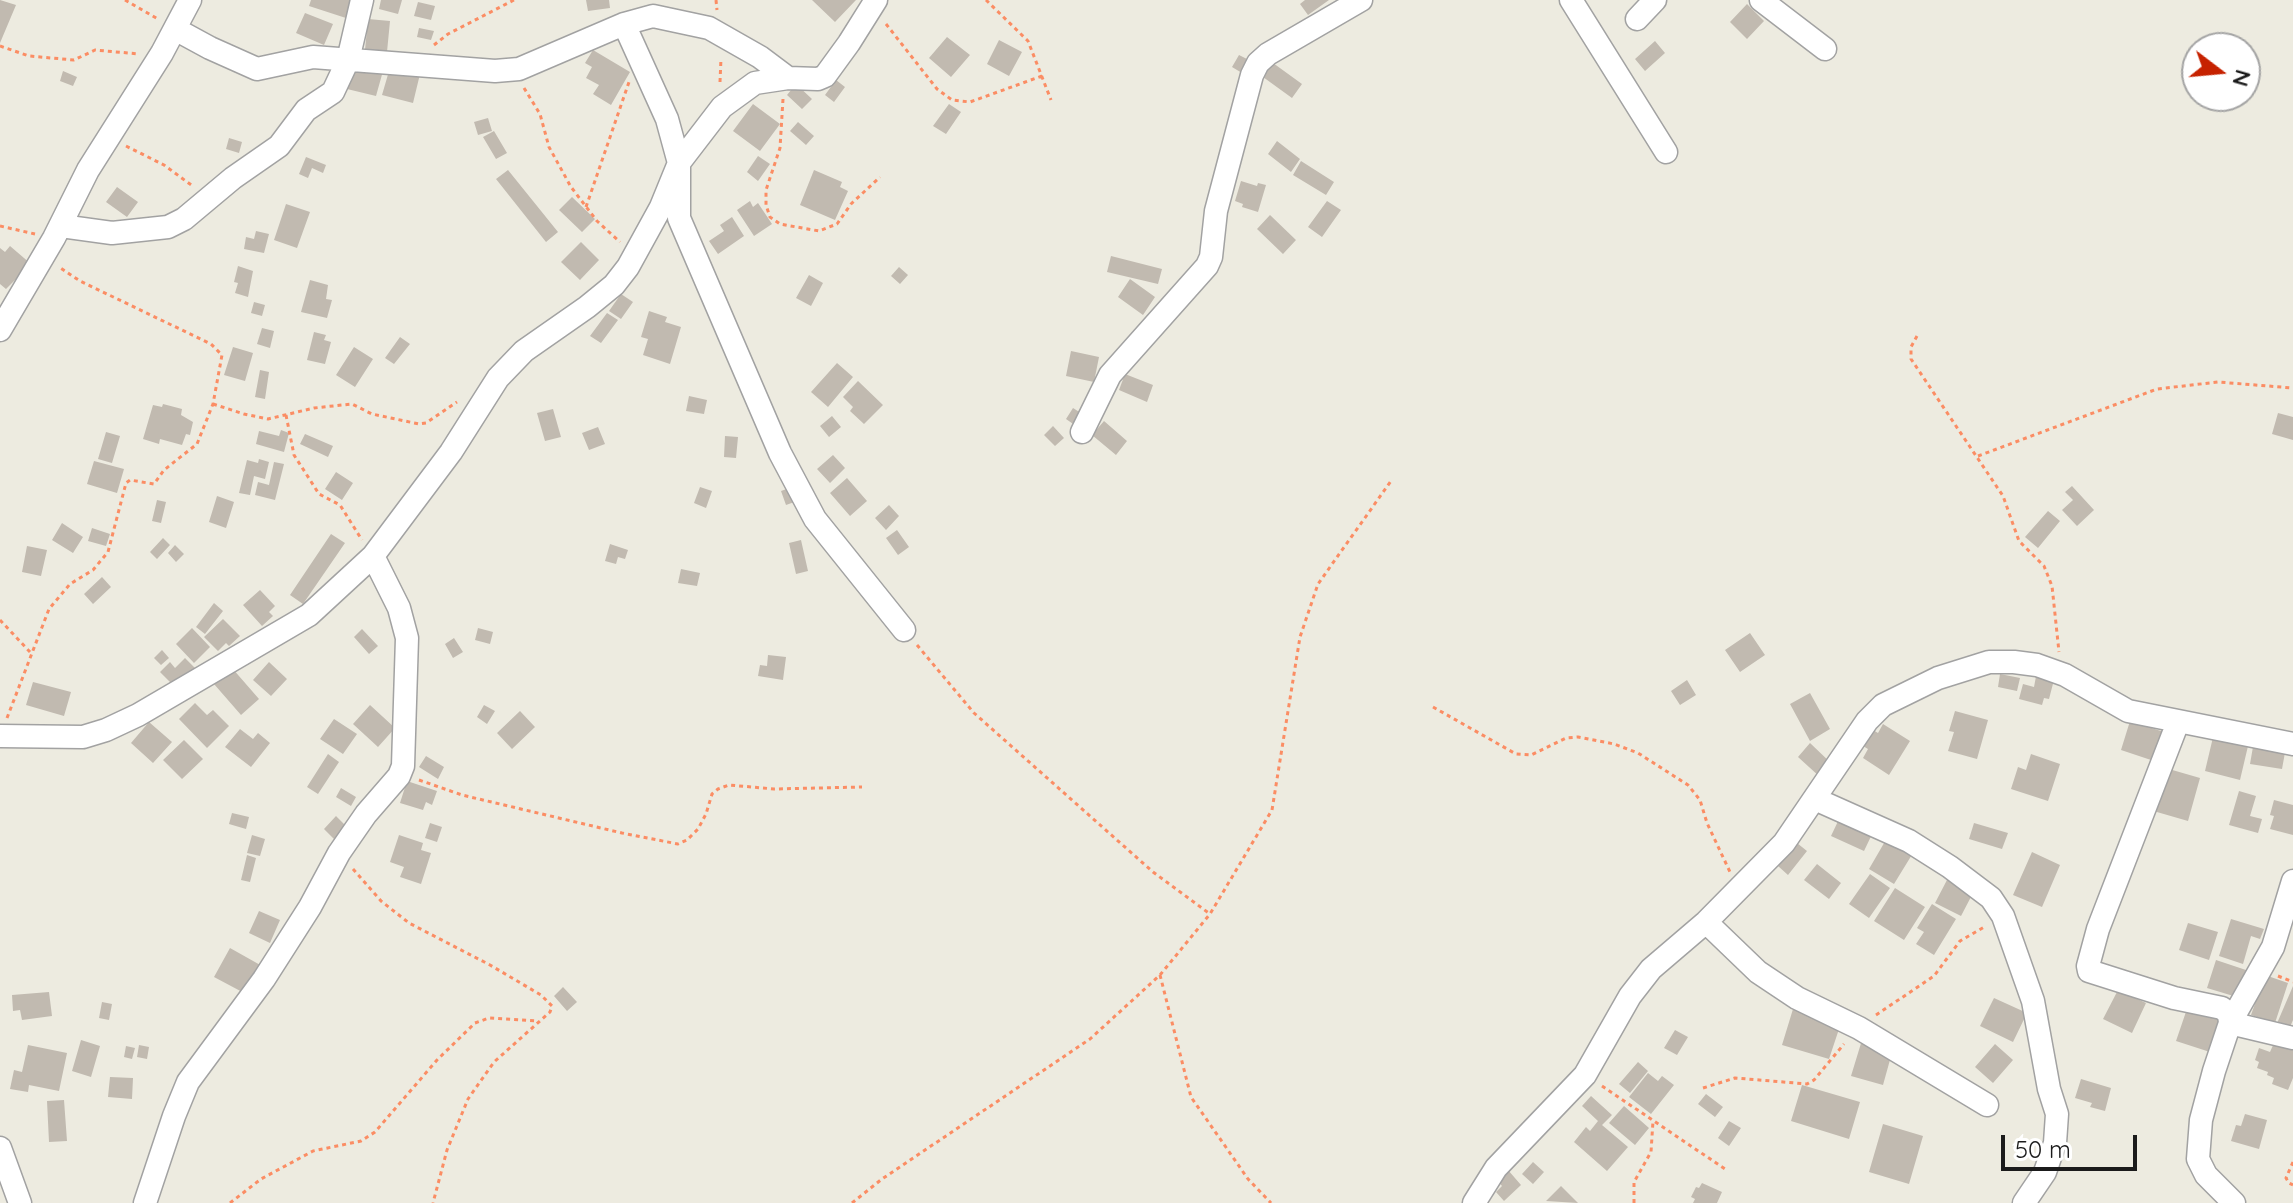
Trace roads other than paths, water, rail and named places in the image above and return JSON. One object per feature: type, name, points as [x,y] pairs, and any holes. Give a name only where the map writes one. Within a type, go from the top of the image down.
[{"type":"street","points":[[0,330],[53,240],[88,170],[162,53],[190,0]]},
{"type":"street","points":[[53,240],[168,227],[211,199],[233,178],[279,146],[306,110],[333,92],[348,60],[362,0]]},
{"type":"street","points":[[1082,432],[1110,375],[1207,266],[1211,257],[1216,211],[1252,75],[1258,63],[1361,0]]},
{"type":"street","points":[[1571,0],[1666,152]]},
{"type":"street","points":[[1637,19],[1655,0]]},
{"type":"street","points":[[1761,0],[1825,49]]},
{"type":"street","points":[[0,736],[83,737],[127,720],[309,615],[346,584],[373,556],[451,452],[498,378],[524,351],[614,285],[661,207],[679,163],[716,114],[755,83],[825,76],[875,2]]},
{"type":"street","points":[[175,29],[253,68],[261,69],[313,57],[495,71],[519,69],[624,24],[653,16],[709,28],[760,57],[783,79]]},
{"type":"street","points":[[624,24],[667,119],[679,163],[679,218],[780,453],[815,519],[904,630]]},
{"type":"street","points":[[145,1203],[188,1082],[264,979],[310,907],[339,853],[366,814],[399,776],[404,752],[407,638],[399,608],[373,556]]},
{"type":"street","points":[[1474,1203],[1496,1168],[1585,1075],[1630,996],[1651,969],[1706,922],[1784,843],[1867,721],[1883,705],[1938,678],[1989,662],[2037,665],[2065,675],[2128,711],[2293,744]]},
{"type":"street","points":[[2178,722],[2098,929],[2088,966],[2092,973],[2174,998],[2222,1008],[2229,1014],[2230,1023]]},
{"type":"street","points":[[1815,799],[1909,841],[1940,860],[1991,898],[2003,916],[2033,1001],[2049,1089],[2057,1114],[2055,1143],[2045,1172],[2024,1203]]},
{"type":"street","points":[[2234,1203],[2206,1175],[2198,1159],[2201,1120],[2230,1023],[2273,947],[2293,881]]},
{"type":"street","points":[[1706,922],[1758,972],[1797,998],[1859,1028],[1987,1105]]},
{"type":"street","points":[[2230,1023],[2293,1038]]},
{"type":"street","points":[[0,1148],[20,1203]]}]
